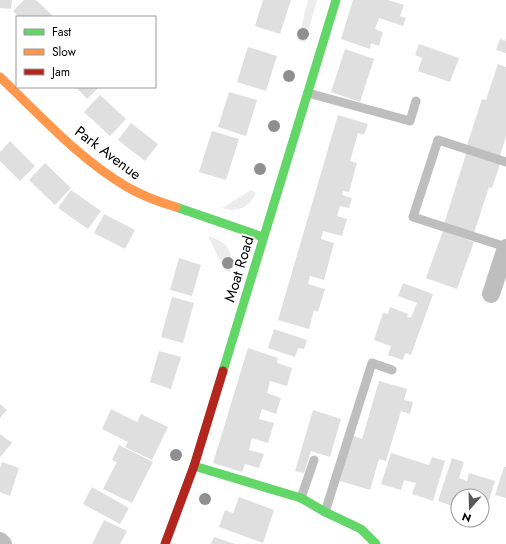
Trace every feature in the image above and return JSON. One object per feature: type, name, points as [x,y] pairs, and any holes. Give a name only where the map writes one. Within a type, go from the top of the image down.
[{"type":"street","name":"Moat Road","points":[[165,544],[194,466],[336,0]]},
{"type":"street","name":"Park Avenue","points":[[0,77],[83,155],[127,188],[151,199],[263,237]]},
{"type":"street","points":[[491,294],[506,248]]},
{"type":"street","points":[[194,466],[301,498],[325,512],[361,529],[376,544]]},
{"type":"street","points":[[0,541],[3,544]]},
{"type":"lane","points":[[307,93],[410,121],[416,101]]},
{"type":"lane","points":[[506,162],[438,140],[413,217],[506,248]]},
{"type":"lane","points":[[325,512],[372,363],[392,370]]},
{"type":"lane","points":[[301,498],[314,460]]},
{"type":"shaded area","points":[[308,0],[317,0],[305,43],[298,40]]},
{"type":"shaded area","points":[[251,190],[256,193],[246,206],[233,210],[222,208]]},
{"type":"shaded area","points":[[208,236],[225,244],[228,248],[231,258],[230,272],[225,271]]},
{"type":"building","points":[[0,0],[12,0],[11,9],[0,8]]},
{"type":"building","points":[[24,0],[36,0],[53,16],[18,16],[13,11]]},
{"type":"building","points":[[263,0],[291,0],[280,34],[255,26]]},
{"type":"building","points":[[353,0],[388,0],[404,5],[400,16],[406,18],[403,26],[379,18],[375,29],[383,32],[379,46],[371,43],[370,49],[341,39]]},
{"type":"building","points":[[506,38],[506,53],[496,50],[500,39],[505,41]]},
{"type":"building","points":[[419,44],[459,58],[450,82],[418,71],[422,58],[415,55]]},
{"type":"building","points":[[248,47],[277,56],[266,91],[237,82]]},
{"type":"building","points":[[345,49],[374,59],[360,102],[331,92]]},
{"type":"building","points":[[498,64],[506,67],[506,136],[500,156],[467,145],[482,99],[486,100]]},
{"type":"building","points":[[77,88],[98,88],[87,99]]},
{"type":"building","points":[[229,92],[257,100],[246,136],[218,127]]},
{"type":"building","points":[[100,95],[126,119],[110,136],[84,112]]},
{"type":"building","points":[[338,115],[368,124],[364,135],[358,133],[350,161],[357,163],[349,192],[343,191],[342,195],[352,198],[349,208],[340,206],[337,216],[347,219],[342,236],[323,231],[321,239],[334,243],[324,280],[310,276],[308,284],[325,289],[318,312],[314,310],[309,329],[278,320]]},
{"type":"building","points":[[131,123],[158,144],[145,161],[118,140]]},
{"type":"building","points":[[212,131],[239,139],[226,180],[199,172]]},
{"type":"building","points":[[10,141],[35,166],[20,181],[0,161],[0,152]]},
{"type":"building","points":[[466,154],[500,164],[492,188],[489,187],[474,233],[444,224]]},
{"type":"building","points":[[45,163],[71,188],[55,205],[29,180]]},
{"type":"building","points":[[71,190],[101,211],[88,229],[58,208]]},
{"type":"building","points":[[104,214],[135,230],[125,249],[94,233]]},
{"type":"building","points":[[443,231],[474,242],[457,289],[426,278]]},
{"type":"building","points":[[179,258],[201,265],[192,296],[170,290]]},
{"type":"building","points":[[403,283],[433,294],[411,355],[405,353],[403,360],[388,355],[391,346],[374,340],[383,313],[388,314],[390,307],[408,314],[407,317],[411,318],[417,303],[398,296]]},
{"type":"building","points":[[172,297],[194,303],[183,343],[161,337]]},
{"type":"building","points":[[274,329],[307,340],[304,349],[298,348],[295,357],[268,348]]},
{"type":"building","points":[[248,348],[278,358],[277,363],[292,368],[287,386],[270,381],[267,393],[281,398],[276,414],[262,409],[259,419],[274,423],[268,443],[252,438],[249,450],[264,454],[259,468],[245,464],[242,472],[213,463]]},
{"type":"building","points":[[159,351],[181,357],[171,389],[150,382]]},
{"type":"building","points":[[379,381],[407,389],[404,400],[413,402],[410,414],[401,411],[386,461],[379,459],[370,490],[337,480],[351,435],[362,439]]},
{"type":"building","points":[[0,404],[7,410],[0,418]]},
{"type":"building","points":[[111,409],[137,422],[141,414],[168,427],[152,460],[125,447],[128,442],[102,429]]},
{"type":"building","points":[[313,410],[341,419],[330,457],[311,451],[304,473],[295,471]]},
{"type":"building","points":[[0,434],[12,443],[0,457]]},
{"type":"building","points":[[119,445],[153,462],[132,503],[103,489],[117,462],[112,460]]},
{"type":"building","points":[[391,453],[429,465],[432,457],[445,461],[433,501],[412,494],[416,483],[404,480],[401,490],[381,484]]},
{"type":"building","points":[[452,458],[464,462],[459,478],[467,481],[469,473],[495,481],[490,497],[490,488],[450,488],[450,505],[438,501]]},
{"type":"building","points":[[2,462],[19,468],[10,496],[0,492],[0,468]]},
{"type":"building","points":[[504,467],[506,467],[506,498],[495,495]]},
{"type":"building","points":[[92,487],[129,508],[120,524],[83,504]]},
{"type":"building","points":[[239,497],[274,510],[263,543],[219,527],[225,510],[233,513]]},
{"type":"building","points":[[104,520],[127,531],[120,544],[92,544]]},
{"type":"building","points":[[214,537],[235,544],[211,544]]},
{"type":"traffic: fast","points":[[223,371],[336,0]]},
{"type":"traffic: fast","points":[[176,207],[263,237]]},
{"type":"traffic: fast","points":[[194,466],[301,498],[325,512],[361,529],[376,544]]},
{"type":"traffic: slow","points":[[0,77],[60,136],[109,176],[133,190],[176,207]]},
{"type":"traffic: jam","points":[[165,544],[194,466],[223,371]]}]
